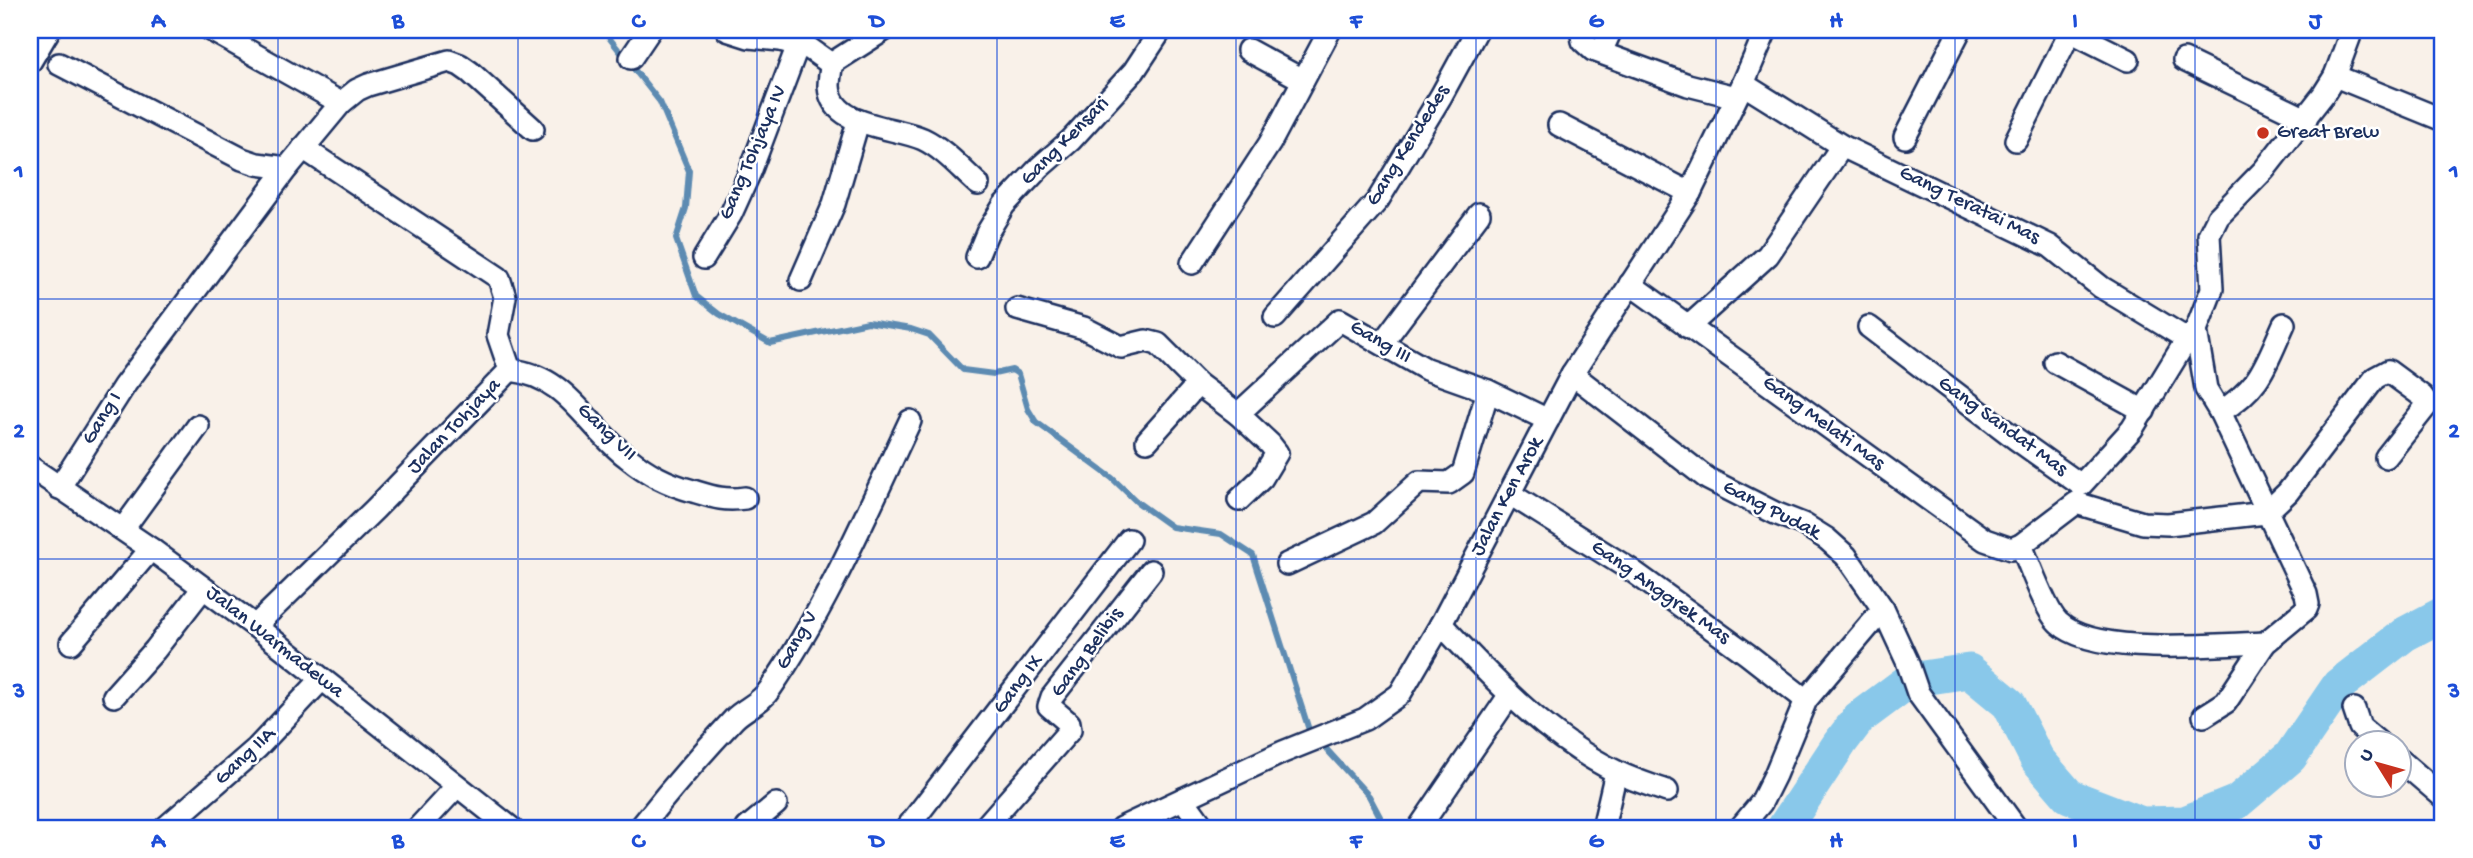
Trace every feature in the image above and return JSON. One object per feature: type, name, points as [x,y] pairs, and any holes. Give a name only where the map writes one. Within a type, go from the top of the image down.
[{"type":"street","points":[[30,62],[49,30]]},
{"type":"street","points":[[211,30],[341,103]]},
{"type":"street","points":[[631,58],[650,30]]},
{"type":"street","points":[[727,30],[748,37],[798,45],[810,49],[831,64]]},
{"type":"street","points":[[831,64],[884,30]]},
{"type":"street","name":"Gang Kensari","points":[[977,257],[987,233],[1004,205],[1040,167],[1071,140],[1134,71],[1161,30]]},
{"type":"street","points":[[1192,263],[1270,143],[1330,30]]},
{"type":"street","name":"Gang Kendedes","points":[[1275,317],[1378,200],[1441,96],[1477,30]]},
{"type":"street","points":[[1581,30],[1586,46],[1601,52],[1611,30]]},
{"type":"street","name":"Jalan Ken Arok","points":[[1121,828],[1295,747],[1365,719],[1400,694],[1441,624],[1572,374],[1690,192],[1766,30]]},
{"type":"street","points":[[1905,137],[1959,30]]},
{"type":"street","points":[[2016,140],[2070,30],[2128,60]]},
{"type":"street","name":"Gang Sandat Mas","points":[[1869,327],[2081,485],[2117,447],[2144,411],[2192,335],[2212,289],[2209,234],[2218,217],[2264,170],[2306,119],[2336,76],[2352,30]]},
{"type":"street","name":"Gang Tohjaya IV","points":[[704,258],[731,214],[750,172],[798,45]]},
{"type":"street","points":[[1248,50],[1303,80]]},
{"type":"street","name":"Gang Teratai Mas","points":[[1601,52],[1688,85],[1740,90],[1842,146],[2050,246],[2101,287],[2192,335]]},
{"type":"street","points":[[2184,60],[2306,119]]},
{"type":"street","name":"Gang I","points":[[59,488],[149,352],[287,168],[341,103],[357,90],[449,61],[470,72],[533,128]]},
{"type":"street","points":[[60,64],[242,159],[287,168]]},
{"type":"street","points":[[831,64],[831,97],[843,111],[858,122],[922,139],[938,148],[978,184]]},
{"type":"street","points":[[2336,76],[2443,120]]},
{"type":"street","points":[[801,280],[834,204],[858,122]]},
{"type":"street","points":[[1559,125],[1690,192]]},
{"type":"street","points":[[1688,327],[1768,254],[1842,146]]},
{"type":"street","name":"Jalan Tohjaya","points":[[254,626],[375,509],[510,370],[499,335],[505,298],[499,278],[303,148]]},
{"type":"street","points":[[1382,342],[1479,214]]},
{"type":"street","name":"Gang Melati Mas","points":[[1630,285],[1986,540],[2011,549],[2021,545]]},
{"type":"street","points":[[1017,309],[1084,328],[1121,347],[1146,341],[1158,344],[1198,384],[1238,414],[1277,453],[1262,478],[1240,500]]},
{"type":"street","name":"Gang III","points":[[1238,414],[1340,320],[1426,369],[1488,391],[1548,420]]},
{"type":"street","points":[[2220,412],[2252,389],[2284,324]]},
{"type":"street","points":[[2192,335],[2206,389],[2220,412],[2306,594],[2308,604],[2306,609],[2265,643],[2226,702],[2204,716]]},
{"type":"street","points":[[2055,362],[2144,411]]},
{"type":"street","name":"Gang VII","points":[[510,370],[525,372],[561,389],[625,457],[667,484],[726,501],[745,498]]},
{"type":"street","points":[[2265,643],[2134,646],[2107,642],[2071,631],[2057,622],[2021,545],[2076,503],[2143,523],[2168,524],[2266,513],[2288,492],[2375,378],[2388,371],[2422,396],[2428,404],[2386,457]]},
{"type":"street","name":"Gang Pudak","points":[[1572,374],[1708,479],[1803,524],[1827,539],[1846,556],[1883,609],[1907,661],[1918,693],[2016,828]]},
{"type":"street","points":[[1147,441],[1198,384]]},
{"type":"street","points":[[1287,564],[1374,523],[1419,482],[1449,483],[1463,473],[1488,391]]},
{"type":"street","name":"Gang V","points":[[640,828],[735,718],[769,691],[818,608],[860,528],[910,421]]},
{"type":"street","points":[[123,529],[198,426]]},
{"type":"street","name":"Jalan Warmadewa","points":[[30,467],[123,529],[254,626],[512,828]]},
{"type":"street","name":"Gang Anggrek Mas","points":[[1510,494],[1631,570],[1806,700]]},
{"type":"street","name":"Gang IX","points":[[907,828],[1129,540]]},
{"type":"street","points":[[71,643],[151,549]]},
{"type":"street","name":"Gang Belibis","points":[[984,828],[1070,730],[1069,723],[1049,706],[1052,697],[1151,571]]},
{"type":"street","points":[[114,696],[155,650],[202,588]]},
{"type":"street","points":[[1740,828],[1761,803],[1776,775],[1806,700],[1883,609]]},
{"type":"street","points":[[1441,624],[1524,709],[1616,772],[1667,791]]},
{"type":"street","name":"Gang IIA","points":[[165,828],[257,748],[321,680]]},
{"type":"street","points":[[1419,828],[1509,696]]},
{"type":"street","points":[[2354,709],[2361,728]]},
{"type":"street","points":[[1603,828],[1616,772]]},
{"type":"street","points":[[2414,773],[2443,797]]},
{"type":"street","points":[[418,828],[457,786]]},
{"type":"street","points":[[1183,799],[1204,828]]},
{"type":"street","points":[[747,828],[776,804]]},
{"type":"waterway","points":[[603,30],[660,102],[689,171],[686,208],[676,239],[696,296],[719,314],[770,343],[868,322],[911,329],[929,335],[963,370],[994,374],[1012,370],[1018,374],[1028,409],[1036,422],[1112,478],[1137,502],[1172,527],[1221,534],[1253,555],[1309,730],[1369,796],[1386,828]]},
{"type":"waterway","points":[[1784,828],[1859,718],[1910,680],[1969,671],[2009,704],[2037,759],[2069,796],[2142,824],[2185,823],[2237,802],[2290,757],[2339,685],[2405,634],[2443,614]]},
{"type":"waterway","points":[[30,812],[36,828]]},
{"type":"place","name":"Great Brew","points":[[2263,133]]}]
